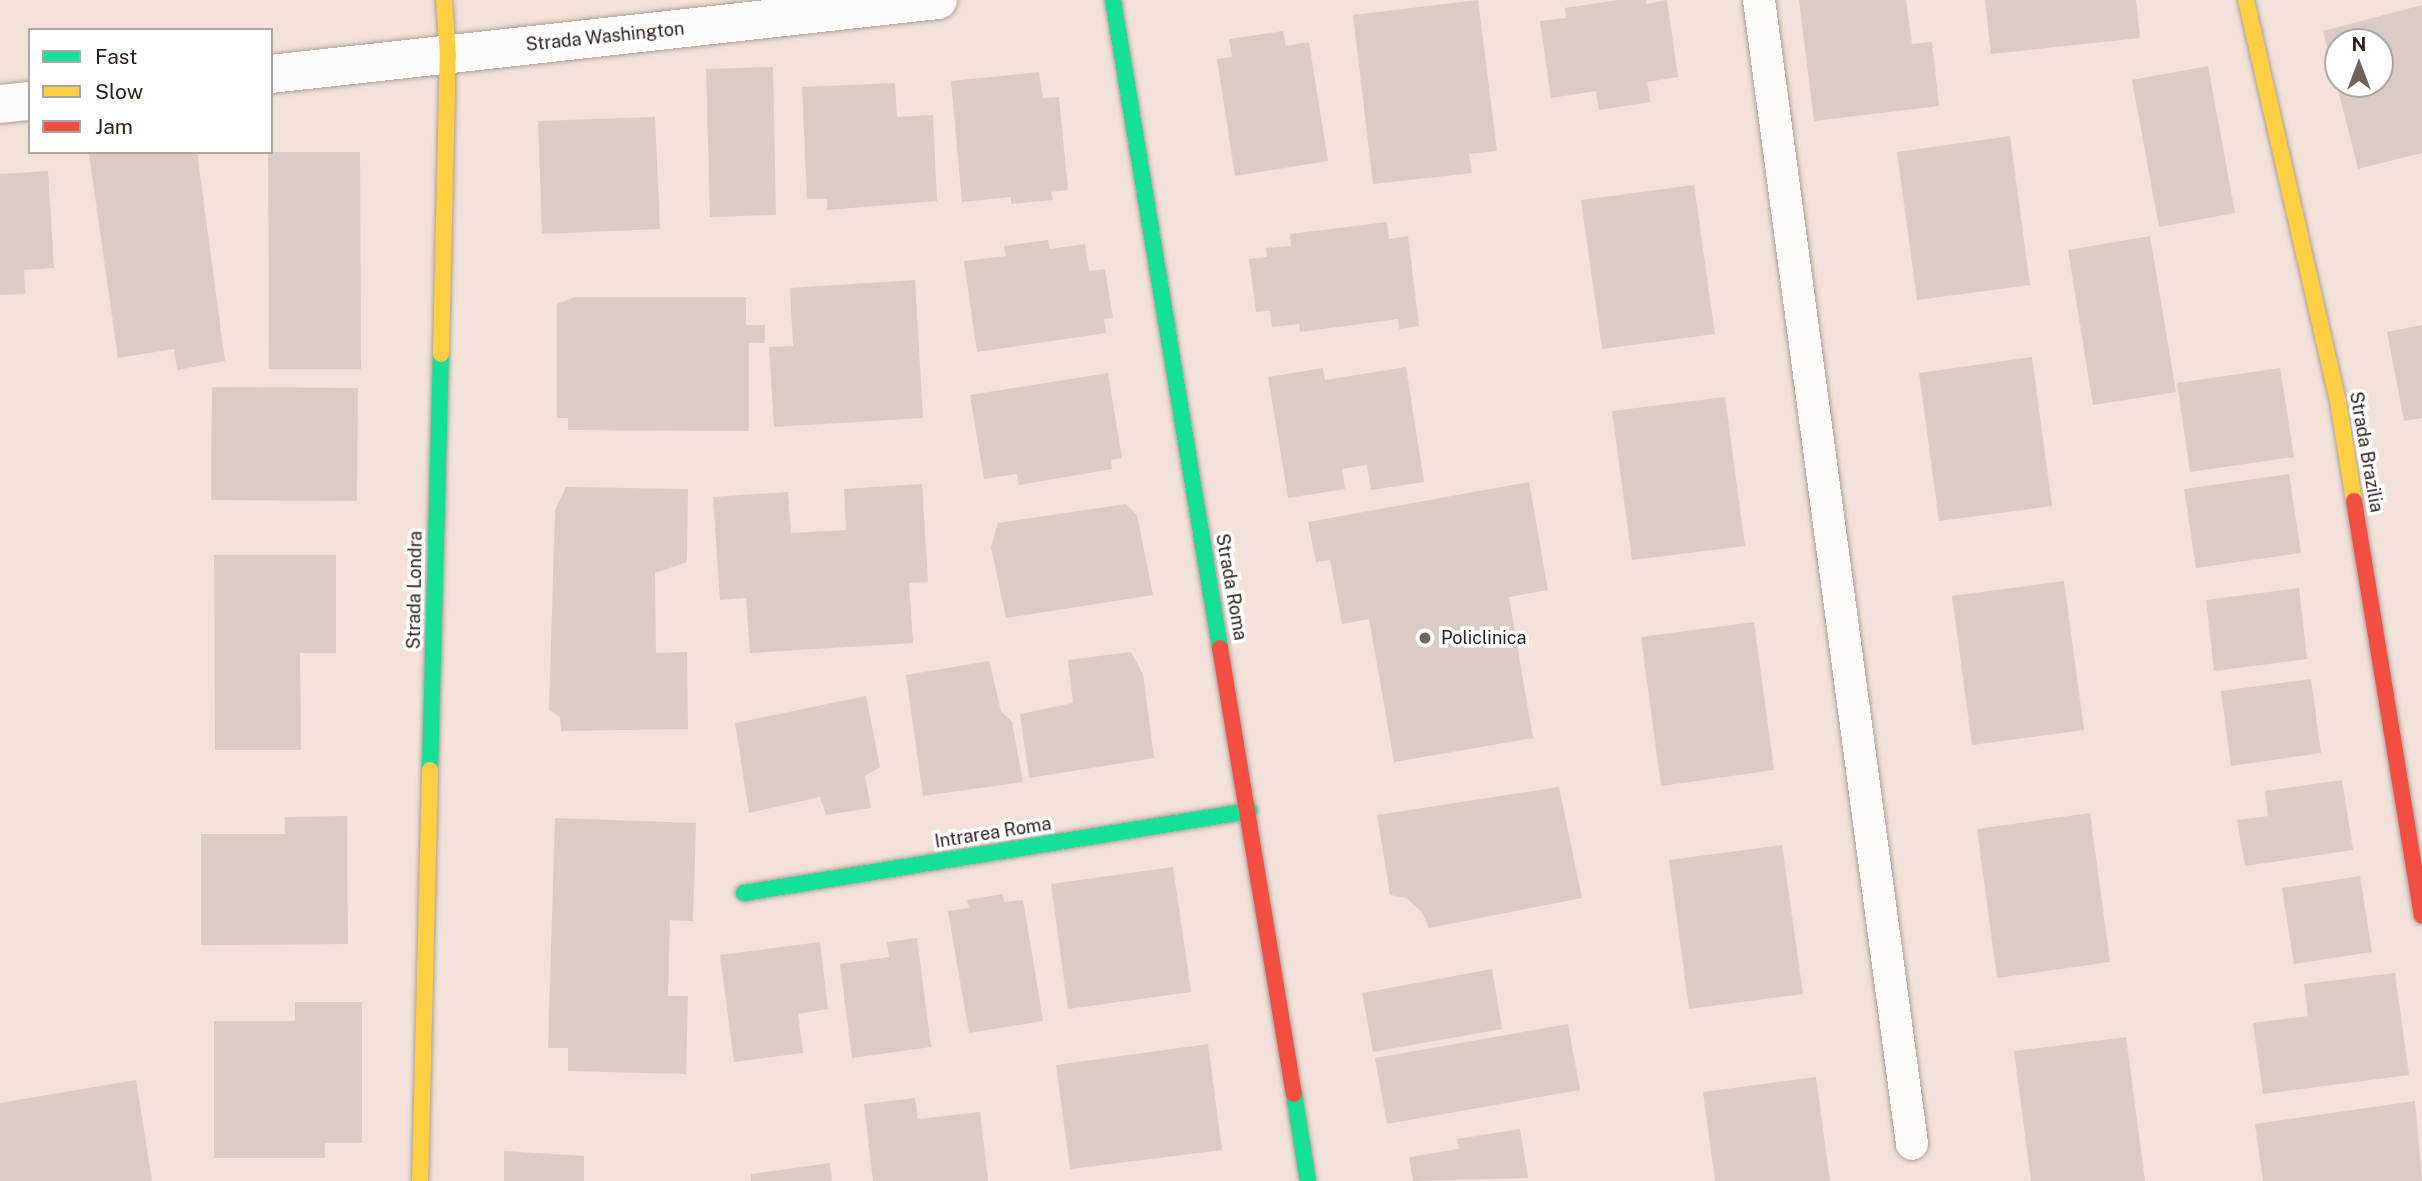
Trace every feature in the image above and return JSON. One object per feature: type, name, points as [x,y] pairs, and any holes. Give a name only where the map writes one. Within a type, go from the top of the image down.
[{"type":"street","name":"Strada Londra","points":[[420,1181],[448,55],[444,0]]},
{"type":"street","name":"Strada Washington","points":[[273,74],[938,0]]},
{"type":"street","name":"Strada Roma","points":[[1113,0],[1308,1181]]},
{"type":"street","name":"Strada Brazilia","points":[[2246,0],[2338,401],[2412,780],[2422,915]]},
{"type":"street","points":[[0,104],[28,101]]},
{"type":"street","name":"Intrarea Roma","points":[[744,893],[1249,811]]},
{"type":"lane","points":[[1759,0],[1912,1144]]},
{"type":"building","points":[[1478,0],[1497,151],[1469,154],[1472,173],[1373,184],[1353,15]]},
{"type":"building","points":[[1618,0],[1646,0],[1646,4],[1667,0],[1678,77],[1647,82],[1651,102],[1599,110],[1596,91],[1551,98],[1540,21],[1566,18],[1565,8]]},
{"type":"building","points":[[1799,0],[1906,0],[1912,44],[1932,42],[1939,106],[1814,121]]},
{"type":"building","points":[[1985,0],[2136,0],[2140,38],[1991,54]]},
{"type":"building","points":[[2422,5],[2422,153],[2358,169],[2340,98],[2394,98],[2394,28],[2334,28]]},
{"type":"building","points":[[1283,31],[1286,46],[1309,42],[1328,161],[1235,176],[1217,59],[1232,57],[1229,39]]},
{"type":"building","points":[[2208,66],[2235,213],[2159,227],[2132,80]]},
{"type":"building","points":[[773,67],[776,215],[710,217],[706,69]]},
{"type":"building","points":[[1039,72],[1043,98],[1059,97],[1068,190],[1051,192],[1053,200],[1011,204],[1011,197],[962,202],[951,81]]},
{"type":"building","points":[[895,83],[897,117],[933,115],[937,201],[827,210],[827,199],[807,199],[802,87]]},
{"type":"building","points":[[655,117],[660,229],[542,234],[538,121]]},
{"type":"building","points":[[2010,136],[2030,285],[1917,300],[1897,152]]},
{"type":"building","points":[[360,152],[361,369],[269,369],[268,154]]},
{"type":"building","points":[[89,154],[197,154],[225,361],[177,370],[174,349],[118,358]]},
{"type":"building","points":[[48,171],[54,268],[24,270],[25,294],[0,295],[0,174]]},
{"type":"building","points":[[1694,185],[1715,334],[1602,349],[1581,200]]},
{"type":"building","points":[[1387,222],[1389,239],[1408,236],[1419,326],[1399,329],[1398,319],[1300,332],[1299,324],[1272,327],[1270,311],[1256,312],[1249,259],[1267,257],[1266,248],[1291,246],[1290,234]]},
{"type":"building","points":[[2150,236],[2176,392],[2093,405],[2068,250]]},
{"type":"building","points":[[1048,240],[1050,249],[1085,244],[1089,271],[1105,269],[1113,318],[1104,319],[1106,333],[977,352],[964,261],[1006,256],[1004,246]]},
{"type":"building","points":[[915,280],[923,418],[774,427],[769,347],[793,346],[790,288]]},
{"type":"building","points":[[575,297],[746,297],[746,325],[765,325],[765,343],[749,343],[749,431],[568,430],[568,418],[557,418],[557,304]]},
{"type":"building","points":[[2422,325],[2422,418],[2404,421],[2387,332]]},
{"type":"building","points":[[2032,357],[2052,506],[1939,521],[1919,373]]},
{"type":"building","points":[[1406,367],[1424,482],[1371,490],[1367,465],[1342,469],[1345,489],[1288,498],[1268,377],[1323,368],[1325,380]]},
{"type":"building","points":[[2280,368],[2294,457],[2190,472],[2177,383]]},
{"type":"building","points":[[1108,373],[1122,458],[1111,460],[1112,469],[1019,485],[1017,474],[984,479],[970,395]]},
{"type":"building","points":[[212,387],[358,388],[357,501],[211,500]]},
{"type":"building","points":[[1725,397],[1745,546],[1632,560],[1612,411]]},
{"type":"building","points":[[2289,474],[2301,553],[2196,568],[2184,489]]},
{"type":"building","points":[[1529,482],[1548,590],[1509,597],[1533,738],[1394,762],[1369,619],[1342,624],[1330,560],[1316,562],[1308,522]]},
{"type":"building","points":[[922,484],[928,582],[909,583],[913,643],[750,653],[746,598],[720,600],[713,497],[788,492],[791,533],[846,530],[844,489]]},
{"type":"building","points":[[566,487],[688,489],[687,562],[655,573],[656,653],[687,652],[688,729],[561,731],[560,717],[549,710],[555,510]]},
{"type":"building","points":[[1126,504],[1137,515],[1153,595],[1006,618],[991,547],[998,523]]},
{"type":"building","points":[[214,555],[336,555],[336,653],[300,653],[301,750],[215,750]]},
{"type":"building","points":[[2064,581],[2084,730],[1972,745],[1952,596]]},
{"type":"building","points":[[2299,588],[2307,659],[2214,671],[2206,600]]},
{"type":"building","points":[[1754,622],[1774,770],[1661,786],[1641,637]]},
{"type":"building","points":[[1131,652],[1143,674],[1154,758],[1029,778],[1020,714],[1073,703],[1068,660]]},
{"type":"building","points":[[989,661],[1001,711],[1012,722],[1023,782],[923,796],[906,675]]},
{"type":"building","points":[[2311,679],[2321,753],[2231,766],[2221,691]]},
{"type":"building","points":[[866,696],[880,767],[865,776],[871,808],[826,815],[820,797],[749,813],[735,723]]},
{"type":"building","points":[[2342,780],[2353,850],[2245,866],[2237,820],[2268,816],[2265,791]]},
{"type":"building","points":[[1559,787],[1582,898],[1429,928],[1422,912],[1406,898],[1390,895],[1377,815]]},
{"type":"building","points":[[2090,813],[2110,962],[1997,978],[1977,829]]},
{"type":"building","points":[[347,816],[348,944],[201,945],[201,834],[285,834],[285,817]]},
{"type":"building","points":[[555,818],[696,823],[693,921],[670,920],[668,996],[688,996],[686,1074],[568,1071],[568,1048],[548,1048]]},
{"type":"building","points":[[1782,845],[1803,994],[1689,1009],[1669,860]]},
{"type":"building","points":[[1173,867],[1191,992],[1068,1009],[1051,884]]},
{"type":"building","points":[[2360,876],[2372,952],[2294,964],[2282,888]]},
{"type":"building","points":[[1003,894],[1004,902],[1023,900],[1043,1021],[969,1033],[948,911],[969,908],[967,900]]},
{"type":"building","points":[[917,938],[931,1047],[852,1058],[840,964],[889,957],[887,942]]},
{"type":"building","points":[[820,942],[828,1009],[798,1014],[803,1053],[734,1062],[720,955]]},
{"type":"building","points":[[1492,969],[1502,1029],[1373,1052],[1362,993]]},
{"type":"building","points":[[2395,973],[2409,1075],[2263,1094],[2253,1023],[2308,1016],[2304,984]]},
{"type":"building","points":[[295,1002],[362,1002],[362,1143],[325,1143],[325,1158],[214,1158],[214,1021],[295,1021]]},
{"type":"building","points":[[1568,1024],[1580,1090],[1387,1124],[1375,1058]]},
{"type":"building","points":[[2126,1037],[2145,1181],[2031,1181],[2014,1051]]},
{"type":"building","points":[[1208,1044],[1222,1150],[1070,1169],[1056,1065]]},
{"type":"building","points":[[1816,1077],[1830,1181],[1715,1181],[1703,1092]]},
{"type":"building","points":[[136,1080],[152,1181],[0,1181],[0,1103]]},
{"type":"building","points":[[915,1098],[918,1119],[980,1112],[988,1181],[873,1181],[864,1104]]},
{"type":"building","points":[[2415,1101],[2422,1181],[2263,1181],[2255,1124]]},
{"type":"building","points":[[1520,1129],[1528,1178],[1413,1181],[1409,1157],[1459,1149],[1457,1139]]},
{"type":"building","points":[[504,1151],[584,1156],[584,1181],[504,1181]]},
{"type":"building","points":[[830,1163],[832,1181],[751,1181],[751,1174]]},
{"type":"traffic: fast","points":[[1113,0],[1220,648]]},
{"type":"traffic: fast","points":[[430,770],[441,354]]},
{"type":"traffic: fast","points":[[744,893],[1249,811]]},
{"type":"traffic: fast","points":[[1294,1094],[1308,1181]]},
{"type":"traffic: slow","points":[[441,354],[448,55],[444,0]]},
{"type":"traffic: slow","points":[[2246,0],[2338,401],[2354,501]]},
{"type":"traffic: slow","points":[[420,1181],[430,770]]},
{"type":"traffic: jam","points":[[2354,501],[2422,915]]},
{"type":"traffic: jam","points":[[1220,648],[1294,1094]]},
{"type":"place","name":"Policlinica","points":[[1425,638]]}]
